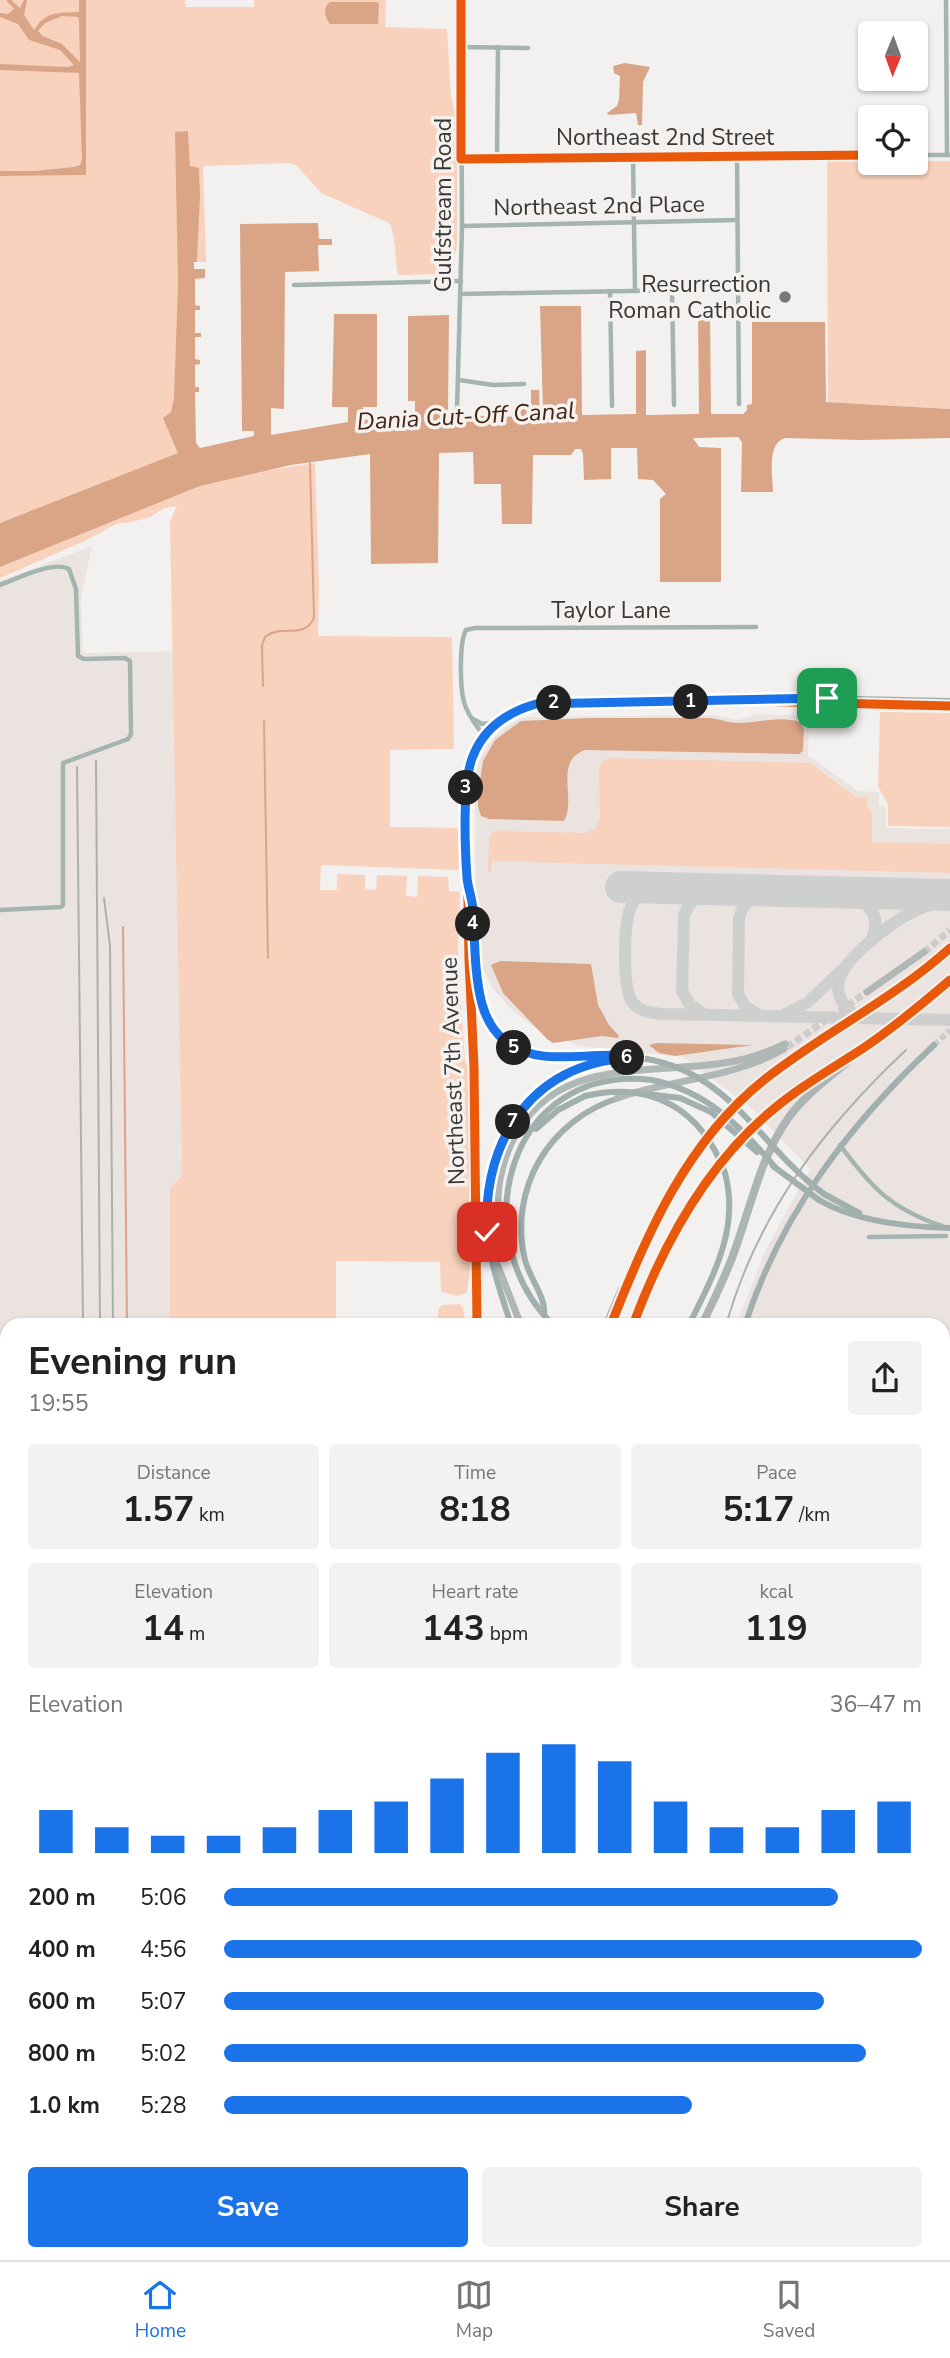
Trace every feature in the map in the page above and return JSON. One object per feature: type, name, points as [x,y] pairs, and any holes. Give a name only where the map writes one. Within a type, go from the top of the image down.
[{"type":"highway","points":[[705,1318],[733,1255],[759,1175],[773,1143],[807,1096],[864,1048]]},
{"type":"main road","points":[[867,992],[924,952]]},
{"type":"main road","points":[[893,991],[943,955]]},
{"type":"main road","points":[[939,990],[950,981]]},
{"type":"main road","points":[[510,1248],[499,1216],[503,1165],[513,1139],[524,1121],[553,1093],[594,1076],[728,1062],[786,1046],[741,1069],[617,1098]]},
{"type":"main road","points":[[611,1318],[668,1198],[705,1141],[751,1092],[810,1048]]},
{"type":"main road","points":[[636,1318],[671,1240],[727,1156],[775,1108],[864,1048]]},
{"type":"main road","points":[[488,1199],[497,1264],[518,1318]]},
{"type":"street","name":"Gulfstream Road","points":[[457,411],[462,226],[461,0]]},
{"type":"street","points":[[928,155],[948,155],[946,0]]},
{"type":"street","points":[[461,47],[528,48]]},
{"type":"street","points":[[498,47],[498,158]]},
{"type":"street","points":[[737,155],[739,404]]},
{"type":"street","name":"Northeast 2nd Street","points":[[461,159],[858,155]]},
{"type":"street","points":[[634,156],[635,291]]},
{"type":"street","name":"Northeast 2nd Place","points":[[462,226],[737,220]]},
{"type":"street","points":[[294,285],[461,281]]},
{"type":"street","points":[[461,294],[738,289]]},
{"type":"street","points":[[672,290],[674,405]]},
{"type":"street","points":[[610,291],[611,406]]},
{"type":"street","points":[[459,380],[493,385],[524,384]]},
{"type":"street","points":[[0,585],[51,567],[69,569],[76,589],[78,656],[84,659],[125,658],[130,661],[131,734],[128,739],[63,763],[63,905],[0,910]]},
{"type":"street","name":"Taylor Lane","points":[[470,717],[463,701],[462,647],[466,630],[756,627]]},
{"type":"street","points":[[470,717],[484,736],[515,711],[536,704],[787,699],[885,699],[950,704]]},
{"type":"street","points":[[875,704],[885,699]]},
{"type":"street","points":[[747,701],[950,704]]},
{"type":"street","points":[[470,717],[482,724],[499,722]]},
{"type":"street","name":"Northeast 7th Avenue","points":[[477,1318],[467,774],[484,736]]},
{"type":"street","points":[[467,879],[473,905],[475,961],[482,1005],[488,1020],[500,1036],[515,1048],[539,1056],[607,1054],[646,1059],[684,1070],[722,1093],[822,1197]]},
{"type":"street","points":[[747,1318],[780,1238],[806,1193],[840,1144],[934,1045]]},
{"type":"street","points":[[509,1318],[486,1222],[492,1171],[501,1144],[513,1122],[534,1097],[553,1081],[582,1066],[606,1060],[638,1058]]},
{"type":"street","points":[[547,1318],[524,1286],[510,1248],[507,1214],[509,1181],[516,1160],[537,1121],[547,1109],[582,1087],[614,1079],[652,1080],[681,1088],[714,1105],[735,1123],[775,1167]]},
{"type":"street","points":[[528,1139],[552,1115],[585,1096],[608,1091],[634,1092],[655,1097],[677,1107],[706,1135],[726,1173],[731,1204],[727,1236],[716,1268],[692,1318]]},
{"type":"street","points":[[544,1315],[544,1303],[530,1275],[522,1242],[522,1216],[527,1186],[538,1160],[565,1128],[593,1109],[617,1098],[636,1094],[689,1100],[711,1112],[775,1167],[822,1197],[874,1218],[947,1230]]},
{"type":"street","points":[[840,1144],[874,1188],[923,1220],[947,1230]]},
{"type":"street","points":[[869,1237],[947,1230]]},
{"type":"shaded area","points":[[0,0],[185,0],[186,7],[254,7],[254,0],[386,0],[385,27],[447,29],[451,95],[457,123],[457,246],[450,274],[398,275],[389,223],[321,193],[297,166],[291,163],[203,166],[206,262],[197,262],[199,169],[190,166],[188,131],[185,454],[0,523]]},
{"type":"shaded area","points":[[827,161],[858,161],[858,175],[928,175],[928,161],[950,161],[950,409],[828,402]]},
{"type":"shaded area","points":[[315,463],[318,636],[452,637],[454,749],[390,750],[390,827],[458,828],[459,870],[321,865],[320,890],[337,890],[337,874],[365,875],[365,889],[376,890],[377,875],[407,876],[406,896],[417,897],[418,876],[448,877],[449,891],[460,892],[458,953],[465,1061],[471,1071],[473,1248],[467,1292],[461,1295],[441,1291],[440,1262],[336,1261],[336,1318],[170,1318],[170,1188],[182,1176],[170,521],[177,506],[164,508],[150,517],[116,524],[87,540],[0,578],[0,567],[200,486],[257,472]]},
{"type":"shaded area","points":[[92,546],[81,598],[83,653],[173,651],[182,1176],[170,1188],[170,1318],[0,1318],[0,581]]},
{"type":"shaded area","points":[[880,712],[950,713],[950,827],[888,826],[888,805],[878,786]]},
{"type":"shaded area","points":[[757,714],[809,716],[808,757],[858,791],[879,792],[879,805],[886,808],[886,828],[950,829],[950,1318],[739,1318],[766,1249],[810,1169],[750,1107],[683,1057],[580,1046],[538,1030],[512,1010],[493,989],[479,961],[476,940],[475,794],[479,777],[476,775],[478,763],[488,745],[501,730],[521,718],[531,717],[715,715],[738,720]]},
{"type":"shaded area","points":[[609,758],[810,763],[856,797],[867,797],[867,805],[872,813],[872,842],[950,844],[950,873],[492,861],[491,872],[488,872],[489,837],[497,829],[586,833],[596,828],[600,819],[599,769],[602,762]]},
{"type":"shaded area","points":[[460,1304],[465,1318],[438,1318],[438,1310],[442,1305]]},
{"type":"water","points":[[6,0],[11,0],[20,8],[24,0],[27,0],[24,15],[34,30],[48,16],[79,12],[79,0],[86,0],[86,175],[0,176],[0,171],[74,167],[80,165],[82,160],[79,73],[0,70],[0,64],[74,65],[60,50],[29,40],[18,24],[0,17],[0,13],[8,14],[14,9]],"holes":[[[62,16],[78,17],[79,20],[80,62],[62,44],[38,31],[45,23]]]},
{"type":"water","points":[[330,2],[379,3],[378,24],[330,24],[325,13]]},
{"type":"water","points":[[625,63],[650,67],[643,82],[642,125],[638,125],[636,113],[607,113],[617,106],[619,100],[620,76],[614,73],[613,66]]},
{"type":"water","name":"Dania Cut-Off Canal","points":[[188,131],[190,166],[199,168],[197,262],[194,262],[194,269],[205,269],[205,278],[195,279],[195,305],[200,306],[200,310],[195,310],[195,333],[201,333],[201,337],[195,337],[195,359],[200,360],[200,364],[195,365],[195,387],[199,387],[199,392],[195,392],[196,443],[200,448],[254,436],[254,431],[242,431],[240,224],[318,223],[319,239],[332,239],[332,245],[318,245],[319,271],[285,272],[284,409],[271,408],[271,435],[348,422],[348,407],[332,407],[334,314],[377,314],[377,407],[363,407],[363,420],[415,416],[415,401],[408,401],[408,316],[449,315],[448,415],[522,417],[518,408],[520,402],[526,402],[527,416],[531,417],[531,390],[539,390],[540,416],[554,416],[554,410],[543,410],[540,306],[581,306],[582,415],[636,414],[636,351],[646,350],[646,415],[699,414],[698,311],[710,311],[711,414],[743,414],[747,405],[752,404],[752,322],[825,322],[826,402],[950,409],[950,438],[785,438],[779,441],[773,454],[773,492],[741,492],[742,442],[738,437],[693,438],[699,447],[721,448],[721,582],[660,582],[660,499],[666,494],[653,480],[638,479],[637,448],[611,448],[611,479],[584,480],[581,449],[575,449],[571,455],[533,455],[532,524],[502,524],[501,484],[474,484],[473,452],[439,453],[438,563],[371,564],[370,454],[291,465],[200,486],[0,567],[0,523],[178,453],[163,418],[171,412],[174,399],[178,283],[175,132]]},
{"type":"water","points":[[710,718],[738,723],[777,719],[800,722],[804,729],[803,751],[799,754],[585,750],[570,763],[564,821],[489,819],[481,816],[478,794],[483,761],[495,740],[521,721]]},
{"type":"water","points":[[500,961],[591,964],[598,1005],[618,1038],[602,1036],[553,1043],[503,993],[491,965]]},
{"type":"water","points":[[649,1045],[753,1045],[675,1056],[659,1053]]},
{"type":"waterway","points":[[263,686],[262,645],[265,637],[278,631],[305,628],[314,617],[310,463]]},
{"type":"waterway","points":[[264,721],[268,958]]},
{"type":"waterway","points":[[123,927],[127,1318]]},
{"type":"taxiway","points":[[641,888],[629,912],[625,959],[629,996],[633,1003],[643,1010],[663,1014],[950,1020]]},
{"type":"taxiway","points":[[704,1014],[690,1005],[682,991],[684,914],[695,897],[704,892],[720,890]]},
{"type":"taxiway","points":[[759,1015],[745,1006],[738,994],[739,919],[744,906],[752,898],[776,891]]},
{"type":"taxiway","points":[[841,893],[858,899],[870,909],[875,924],[870,942]]},
{"type":"taxiway","points":[[861,1017],[848,1009],[840,998],[838,984],[844,969],[855,955],[898,920],[921,908],[950,900]]},
{"type":"taxiway","points":[[785,1014],[807,1003],[842,970]]},
{"type":"runway","points":[[621,887],[950,895]]},
{"type":"tunnel","points":[[924,952],[950,930]]},
{"type":"tunnel","points":[[864,1048],[939,990]]},
{"type":"tunnel","points":[[810,1047],[893,991]]},
{"type":"tunnel","points":[[787,1047],[867,992]]},
{"type":"tunnel","points":[[934,1045],[950,1030]]},
{"type":"railway","points":[[96,761],[100,1318]]},
{"type":"railway","points":[[77,767],[83,1318]]},
{"type":"railway","points":[[104,898],[110,946],[113,1318]]},
{"type":"railway","points":[[728,1318],[756,1246],[797,1175],[847,1110],[906,1050]]},
{"type":"cycle path","points":[[461,0],[461,159],[858,155]]},
{"type":"cycle path","points":[[477,1318],[474,1067],[466,783],[469,766],[483,738],[493,727],[518,710],[550,703],[747,701],[950,706]]},
{"type":"cycle path","points":[[614,1318],[654,1224],[672,1192],[713,1131],[737,1104],[787,1063],[906,984],[950,948]]},
{"type":"cycle path","points":[[636,1318],[658,1266],[688,1210],[706,1183],[747,1133],[781,1103],[884,1033],[950,980]]},
{"type":"place","name":"Resurrection Roman Catholic","points":[[785,297]]},
{"type":"route","points":[[487,1232],[488,1191],[495,1159],[522,1109],[546,1086],[574,1070],[606,1060],[638,1058],[618,1054],[551,1057],[534,1055],[510,1045],[488,1020],[478,982],[473,905],[467,879],[466,783],[469,766],[478,744],[503,718],[536,704],[827,698]]}]
